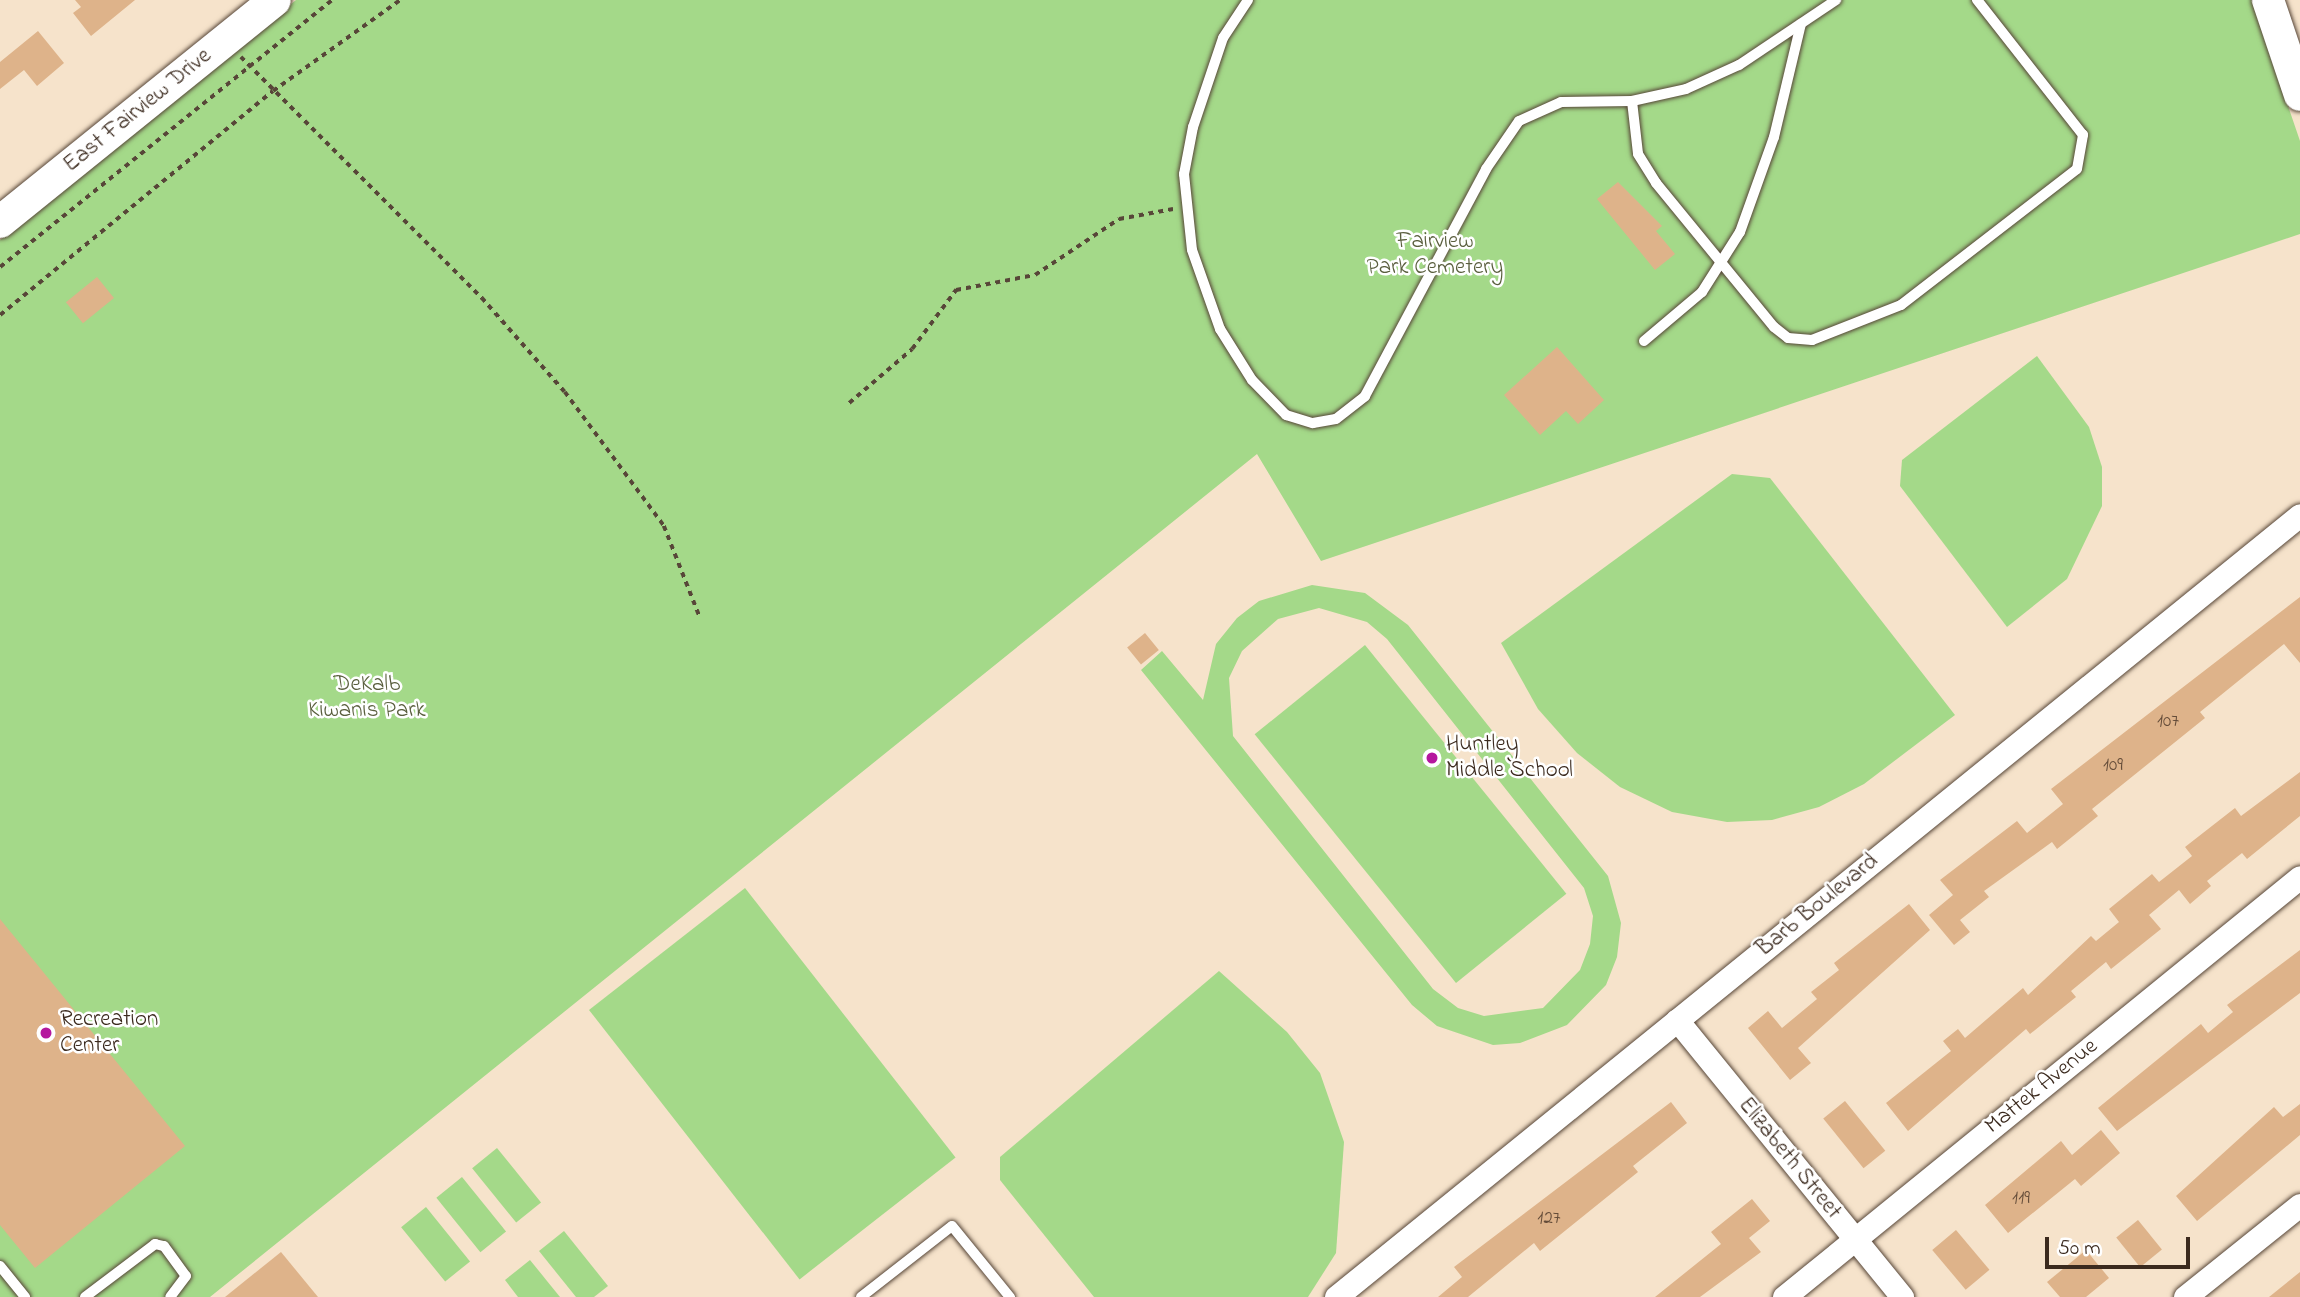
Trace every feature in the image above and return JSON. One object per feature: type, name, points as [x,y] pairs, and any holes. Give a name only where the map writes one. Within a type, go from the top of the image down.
[{"type":"street","name":"East Fairview Drive","points":[[0,222],[275,0]]},
{"type":"street","points":[[2268,0],[2300,95]]},
{"type":"street","name":"Barb Boulevard","points":[[1336,1297],[2300,515]]},
{"type":"street","name":"Mattek Avenue","points":[[1784,1297],[2300,877]]},
{"type":"street","name":"Elizabeth Street","points":[[1677,1020],[1902,1297]]},
{"type":"street","points":[[2185,1297],[2300,1205]]},
{"type":"lane","points":[[1248,0],[1223,38],[1204,88],[1185,174],[1185,207],[1211,310],[1252,380],[1286,415],[1313,423],[1336,419],[1358,405],[1384,366],[1486,169],[1519,121],[1561,102],[1632,101],[1716,77],[1836,0]]},
{"type":"lane","points":[[1632,101],[1638,155],[1774,327],[1788,338],[1812,340],[1901,305],[2069,180],[2082,154],[2083,135],[1977,0]]},
{"type":"lane","points":[[1644,341],[1702,292],[1723,262],[1774,137],[1801,24]]},
{"type":"lane","points":[[861,1297],[952,1226],[1010,1297]]},
{"type":"lane","points":[[85,1297],[155,1244],[164,1246],[186,1276],[170,1297]]},
{"type":"lane","points":[[0,1266],[24,1297]]},
{"type":"path","points":[[0,267],[332,0]]},
{"type":"path","points":[[0,315],[273,91],[400,0]]},
{"type":"path","points":[[226,40],[273,91],[482,298],[565,392],[664,526],[699,615]]},
{"type":"path","points":[[849,403],[912,349],[956,290],[1035,275],[1119,219],[1185,207]]},
{"type":"green space","points":[[296,0],[2252,0],[2300,141],[2300,234],[1321,561],[1257,454],[210,1297],[0,1297],[0,240]]},
{"type":"green space","points":[[2037,356],[2089,427],[2102,467],[2102,506],[2067,579],[2007,627],[1900,486],[1902,460]]},
{"type":"green space","points":[[1732,474],[1770,478],[1955,715],[1864,784],[1819,807],[1772,820],[1727,822],[1672,812],[1620,787],[1577,753],[1538,709],[1501,643]]},
{"type":"green space","points":[[1312,585],[1365,593],[1408,625],[1608,876],[1621,923],[1617,957],[1606,985],[1567,1025],[1520,1043],[1493,1045],[1437,1026],[1412,1005],[1141,670],[1162,651],[1203,700],[1216,644],[1237,618],[1259,601]],"holes":[[[1319,608],[1367,622],[1387,639],[1584,888],[1593,916],[1590,944],[1580,970],[1543,1008],[1484,1016],[1458,1008],[1433,989],[1233,736],[1229,678],[1242,651],[1278,619]]]},
{"type":"green space","points":[[1365,645],[1566,894],[1456,983],[1255,734]]},
{"type":"green space","points":[[745,888],[956,1157],[800,1279],[589,1010]]},
{"type":"green space","points":[[1219,971],[1287,1032],[1320,1073],[1344,1142],[1336,1253],[1308,1297],[1094,1297],[1000,1180],[1000,1157]]},
{"type":"green space","points":[[497,1148],[541,1202],[516,1223],[472,1168]]},
{"type":"green space","points":[[462,1177],[506,1231],[480,1252],[436,1198]]},
{"type":"green space","points":[[426,1207],[470,1261],[445,1282],[401,1227]]},
{"type":"green space","points":[[564,1231],[608,1286],[594,1297],[576,1297],[539,1251]]},
{"type":"green space","points":[[530,1260],[560,1297],[518,1297],[505,1280]]},
{"type":"building","points":[[75,0],[135,0],[91,36],[73,13],[81,7]]},
{"type":"building","points":[[38,31],[64,63],[37,86],[24,70],[0,89],[0,62]]},
{"type":"building","points":[[1618,182],[1662,226],[1656,231],[1675,254],[1655,270],[1597,199]]},
{"type":"building","points":[[97,277],[114,298],[83,323],[66,302]]},
{"type":"building","points":[[1557,347],[1604,400],[1578,424],[1566,411],[1540,435],[1504,395]]},
{"type":"building","points":[[2300,597],[2300,663],[2284,644],[2200,712],[2205,718],[2092,809],[2098,816],[2057,849],[2052,842],[1984,891],[1989,897],[1960,920],[1970,932],[1954,945],[1929,915],[1953,895],[1940,880],[2017,821],[2027,833],[2063,804],[2051,789]]},
{"type":"building","points":[[1145,633],[1159,650],[1141,665],[1127,647]]},
{"type":"building","points":[[2300,772],[2300,816],[2247,859],[2242,853],[2207,881],[2211,886],[2190,904],[2179,890],[2149,915],[2161,929],[2111,969],[2106,962],[2071,991],[2076,997],[2030,1034],[2026,1029],[1908,1131],[1886,1103],[1951,1051],[1943,1041],[1958,1029],[1965,1038],[2023,988],[2028,995],[2091,936],[2096,941],[2119,922],[2109,909],[2152,874],[2159,882],[2192,856],[2185,847],[2235,808],[2241,816]]},
{"type":"building","points":[[1909,904],[1930,930],[1798,1048],[1811,1063],[1790,1080],[1748,1028],[1768,1011],[1782,1028],[1817,999],[1811,992],[1839,970],[1834,963]]},
{"type":"building","name":"Recreation Center","points":[[0,919],[185,1146],[35,1268],[0,1225]]},
{"type":"building","points":[[2300,950],[2300,993],[2117,1131],[2098,1108],[2201,1024],[2208,1033],[2233,1012],[2227,1005]]},
{"type":"building","points":[[1845,1101],[1885,1151],[1864,1168],[1823,1119]]},
{"type":"building","points":[[1671,1102],[1687,1123],[1633,1166],[1638,1172],[1540,1251],[1534,1243],[1468,1297],[1438,1297],[1462,1277],[1454,1267]]},
{"type":"building","points":[[2300,1104],[2300,1135],[2197,1221],[2176,1196],[2274,1107],[2283,1117]]},
{"type":"building","points":[[2101,1130],[2120,1153],[2081,1186],[2075,1179],[2008,1233],[1985,1205],[2061,1141],[2072,1155]]},
{"type":"building","points":[[1752,1199],[1770,1221],[1749,1238],[1761,1252],[1700,1297],[1655,1297],[1721,1244],[1711,1232]]},
{"type":"building","points":[[2138,1220],[2162,1250],[2140,1267],[2116,1238]]},
{"type":"building","points":[[1956,1230],[1989,1270],[1966,1290],[1932,1250]]},
{"type":"building","points":[[2086,1250],[2109,1278],[2086,1297],[2060,1297],[2047,1282]]},
{"type":"building","points":[[281,1252],[318,1297],[225,1297]]},
{"type":"building","points":[[2300,1272],[2300,1297],[2269,1297]]},
{"type":"place","name":"Huntley Middle School","points":[[1432,758]]},
{"type":"place","name":"Recreation Center","points":[[46,1033]]},
{"type":"park label","name":"Fairview Park Cemetery","points":[[1435,255]]},
{"type":"park label","name":"DeKalb Kiwanis Park","points":[[367,698]]}]
